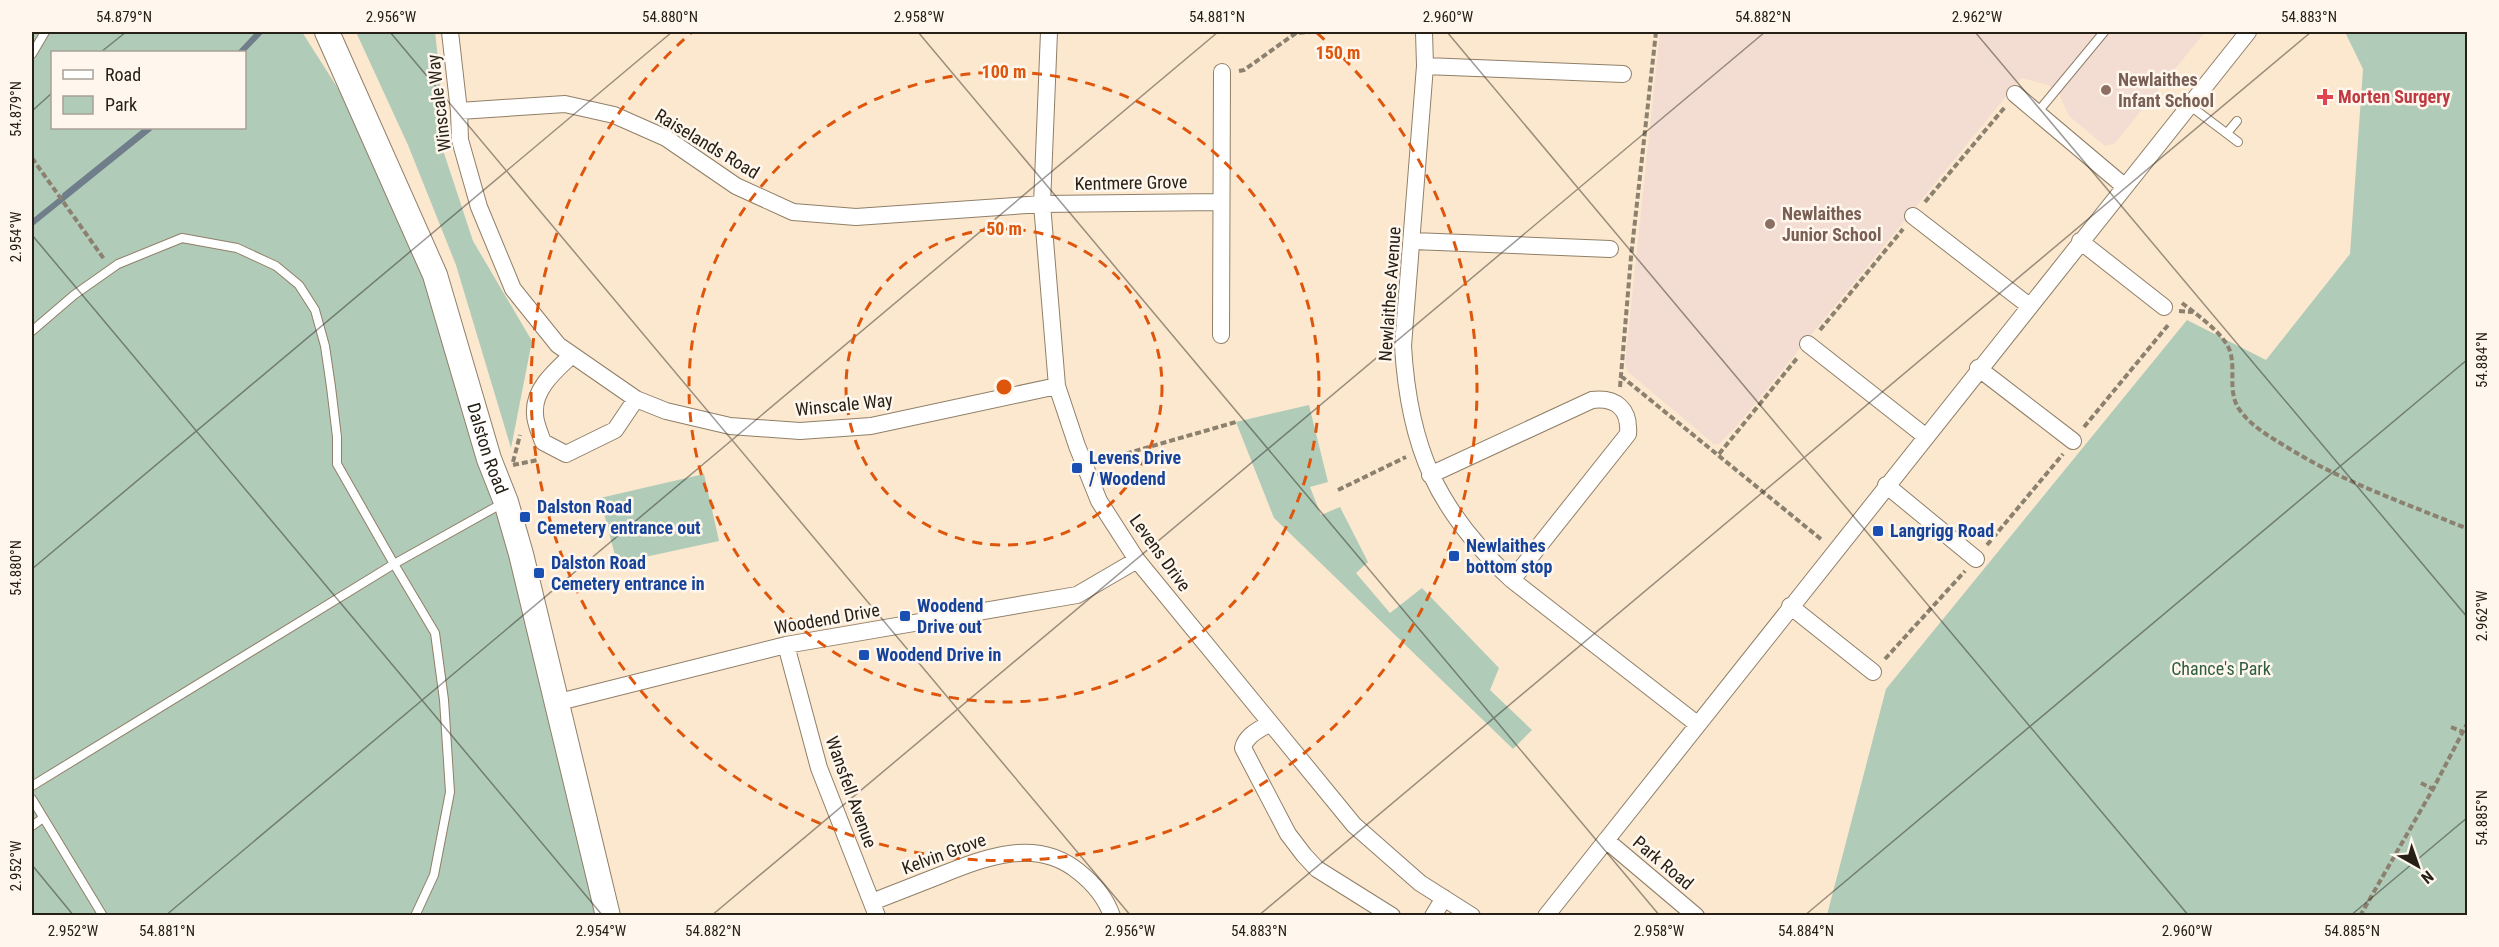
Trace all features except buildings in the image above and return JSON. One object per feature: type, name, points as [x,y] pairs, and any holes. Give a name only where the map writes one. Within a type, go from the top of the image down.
[{"type":"main road","name":"Dalston Road","points":[[327,32],[435,275],[489,459],[506,502],[608,915]]},
{"type":"street","name":"Winscale Way","points":[[450,32],[460,140],[479,207],[513,289],[558,345],[636,399],[666,411],[730,426],[800,431],[871,426],[1057,386]]},
{"type":"street","name":"Levens Drive","points":[[1049,32],[1042,204],[1057,386],[1099,501],[1137,560],[1354,825],[1420,883],[1472,915]]},
{"type":"street","name":"Newlaithes Avenue","points":[[1424,32],[1425,66],[1403,346],[1406,383],[1420,450],[1430,475],[1466,533],[1512,580],[1697,724]]},
{"type":"street","points":[[1546,915],[2028,305],[2248,32]]},
{"type":"street","points":[[1425,66],[1623,74]]},
{"type":"street","points":[[1221,335],[1222,72]]},
{"type":"street","points":[[2015,94],[2124,186]]},
{"type":"street","name":"Raiselands Road","points":[[459,111],[565,104],[614,116],[666,138],[736,186],[793,212],[856,216],[1042,204]]},
{"type":"street","name":"Kentmere Grove","points":[[1042,204],[1220,202]]},
{"type":"street","points":[[1913,216],[2028,305]]},
{"type":"street","points":[[1413,241],[1610,249]]},
{"type":"street","points":[[2080,241],[2164,307]]},
{"type":"street","points":[[1808,344],[1925,436]]},
{"type":"street","points":[[572,355],[551,375],[536,397],[535,415],[543,442],[566,454],[615,429],[636,399]]},
{"type":"street","points":[[1978,368],[2073,441]]},
{"type":"street","points":[[1430,475],[1592,400],[1612,400],[1619,405],[1629,422],[1628,434],[1512,580]]},
{"type":"street","points":[[1886,485],[1976,559]]},
{"type":"street","name":"Woodend Drive","points":[[555,703],[786,645],[1077,595],[1137,560]]},
{"type":"street","points":[[1790,606],[1873,672]]},
{"type":"street","name":"Wansfell Avenue","points":[[786,645],[819,768],[875,909]]},
{"type":"street","points":[[1270,723],[1251,734],[1243,748],[1288,834],[1317,869],[1392,915]]},
{"type":"street","name":"Park Road","points":[[1606,840],[1696,915]]},
{"type":"street","name":"Kelvin Grove","points":[[875,909],[976,861],[999,854],[1040,852],[1057,858],[1088,878],[1112,915]]},
{"type":"street","points":[[1433,915],[1444,898]]},
{"type":"lane","points":[[32,54],[45,32]]},
{"type":"lane","points":[[2037,113],[2104,32]]},
{"type":"lane","points":[[2189,105],[2238,142]]},
{"type":"lane","points":[[2227,133],[2237,121]]},
{"type":"lane","points":[[32,331],[74,295],[111,269],[182,238],[237,248],[276,266],[299,285],[315,310],[325,346],[337,437],[336,464],[435,633],[444,700],[450,792],[434,875],[415,915]]},
{"type":"lane","points":[[32,786],[393,564],[506,502]]},
{"type":"lane","points":[[32,799],[103,915]]},
{"type":"lane","points":[[32,826],[44,818]]},
{"type":"path","points":[[1222,72],[1244,70],[1296,33],[1310,32]]},
{"type":"path","points":[[1619,405],[1631,257],[1656,32]]},
{"type":"path","points":[[1719,454],[2015,94]]},
{"type":"path","points":[[32,158],[111,269]]},
{"type":"path","points":[[2164,307],[2181,302],[2211,324],[2231,354],[2231,382],[2237,406],[2251,424],[2301,456],[2354,484],[2468,529]]},
{"type":"path","points":[[1873,672],[1976,559],[2180,311],[2193,312]]},
{"type":"path","points":[[1621,376],[1834,550]]},
{"type":"path","points":[[1085,465],[1236,422]]},
{"type":"path","points":[[1338,490],[1420,450]]},
{"type":"path","points":[[2360,915],[2433,789],[2468,722]]},
{"type":"path","points":[[2451,727],[2463,732]]},
{"type":"path","points":[[2421,783],[2433,789]]},
{"type":"shaded area","name":"Newlaithes Junior School","points":[[1660,32],[2205,32],[2115,143],[2105,146],[2069,116],[2059,94],[2048,85],[2021,78],[1735,428],[1719,444],[1714,444],[1628,372],[1625,364]]},
{"type":"green space","points":[[32,32],[302,32],[385,162],[517,554],[595,915],[32,915]]},
{"type":"green space","points":[[356,32],[435,32],[440,76],[441,144],[473,241],[532,341],[511,448],[456,265],[408,145]]},
{"type":"green space","name":"Chance's Park","points":[[2345,32],[2467,32],[2467,915],[1827,915],[1886,689],[2187,320],[2266,360],[2350,254],[2363,69]]},
{"type":"green space","points":[[1309,405],[1328,482],[1310,487],[1321,515],[1340,507],[1368,562],[1356,573],[1390,613],[1422,588],[1499,668],[1490,690],[1532,730],[1513,749],[1274,518],[1236,422]]},
{"type":"green space","points":[[704,474],[719,541],[617,563],[600,498]]},
{"type":"water","points":[[144,129],[149,129],[65,197],[63,194]]},
{"type":"waterway","points":[[242,51],[260,32]]},
{"type":"waterway","points":[[32,223],[149,129]]},
{"type":"place","name":"Newlaithes Infant School","points":[[2106,90]]},
{"type":"place","name":"Morten Surgery","points":[[2325,97]]},
{"type":"place","name":"Newlaithes Junior School","points":[[1770,224]]},
{"type":"place","name":"Levens Drive / Woodend","points":[[1077,468]]},
{"type":"place","name":"Dalston Road Cemetery entrance out","points":[[525,517]]},
{"type":"place","name":"Langrigg Road","points":[[1878,531]]},
{"type":"place","name":"Newlaithes bottom stop","points":[[1454,556]]},
{"type":"place","name":"Dalston Road Cemetery entrance in","points":[[539,573]]},
{"type":"place","name":"Woodend Drive out","points":[[905,616]]},
{"type":"place","name":"Woodend Drive in","points":[[864,655]]}]
